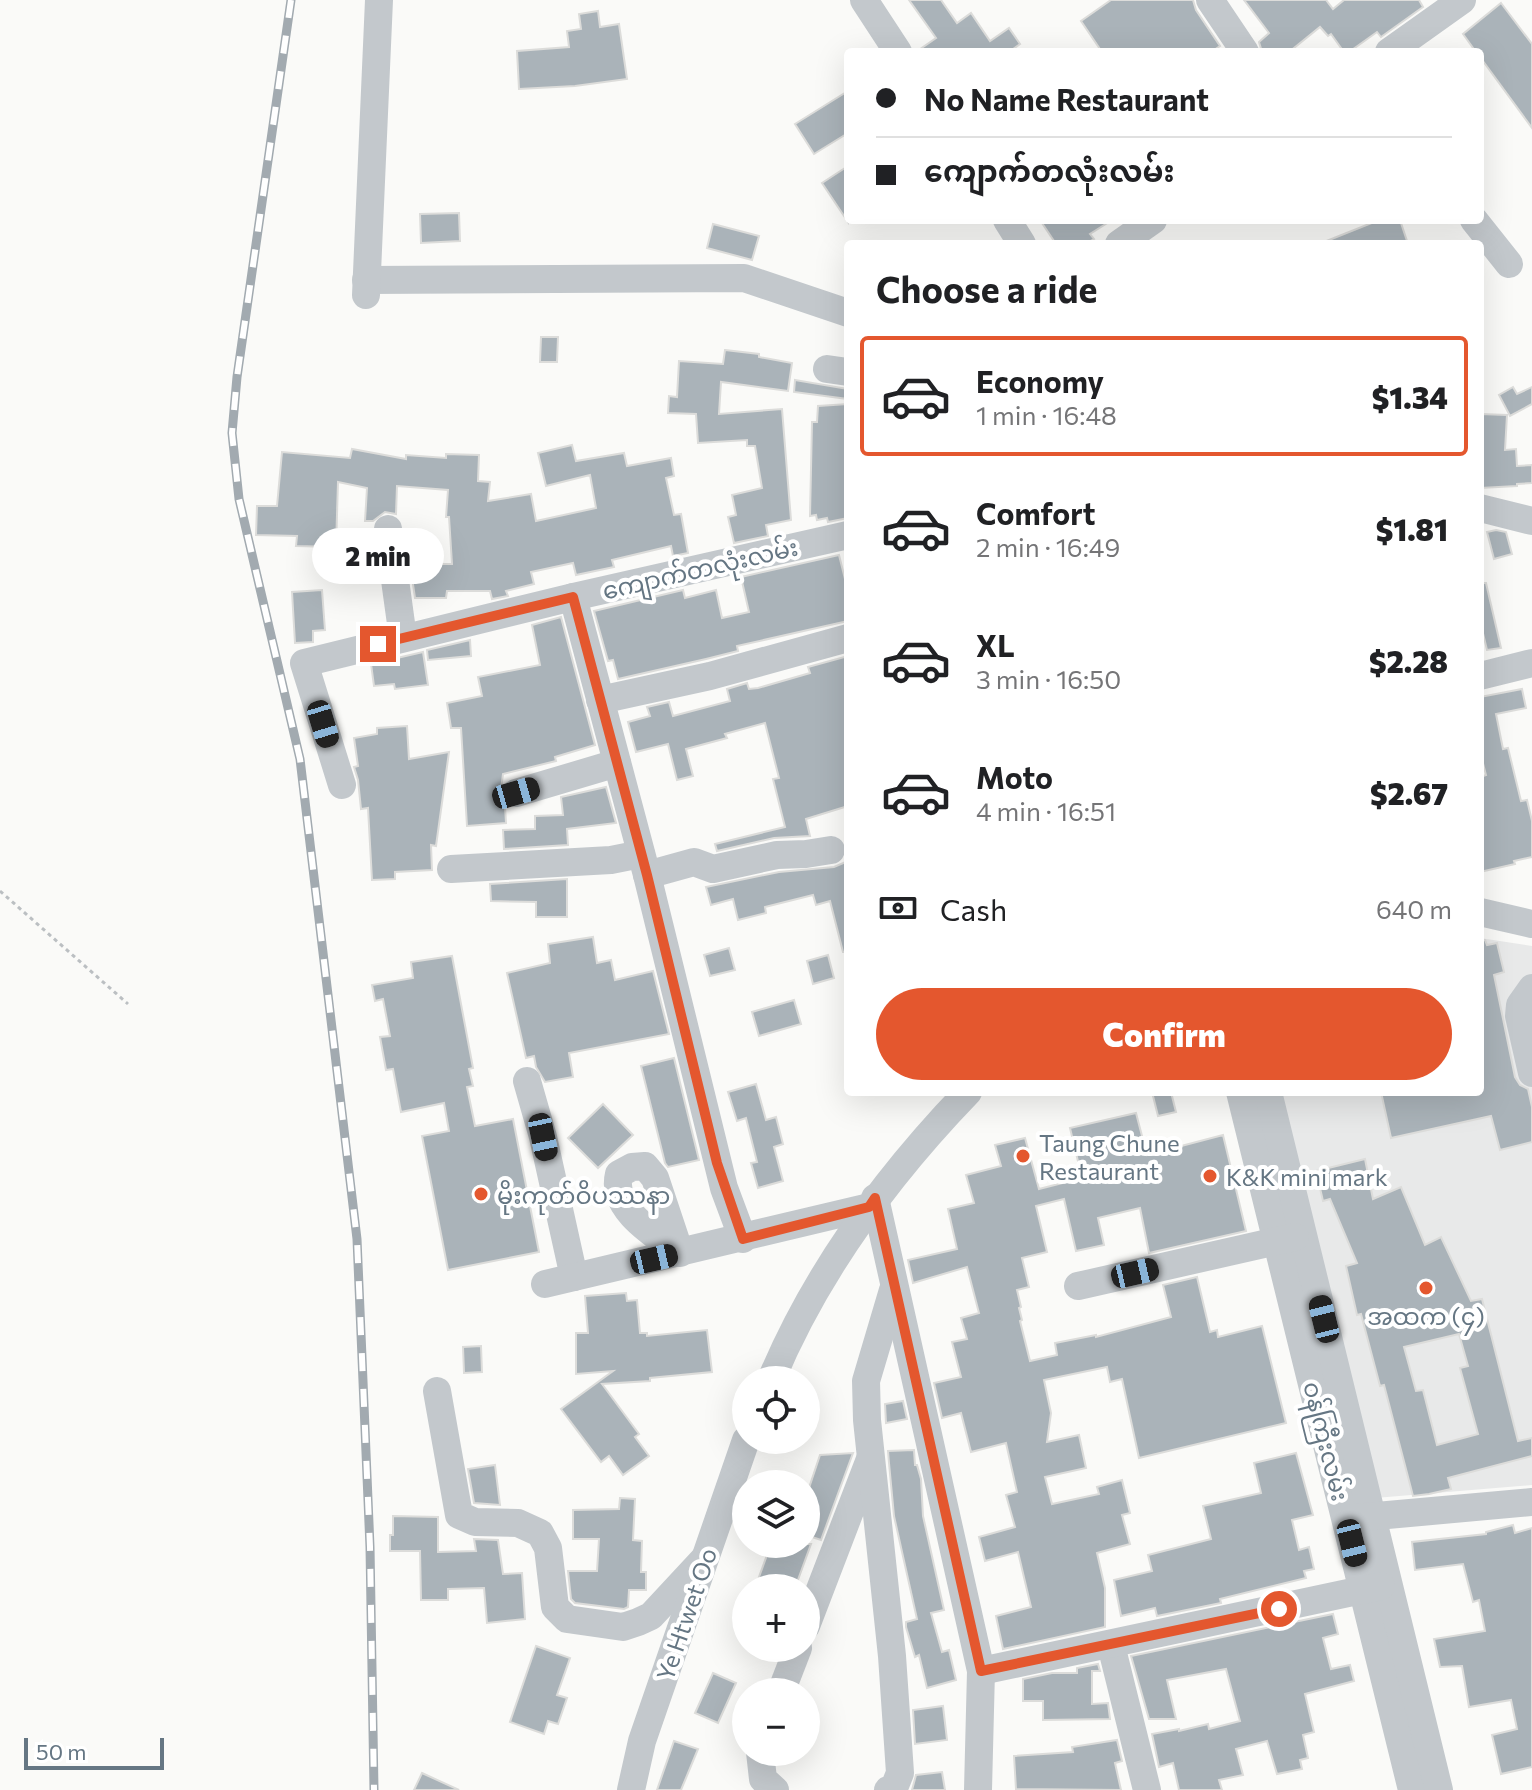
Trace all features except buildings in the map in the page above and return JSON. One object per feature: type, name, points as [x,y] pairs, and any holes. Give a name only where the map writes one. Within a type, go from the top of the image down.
[{"type":"street","points":[[379,0],[366,288],[744,278],[844,312]]},
{"type":"street","points":[[864,0],[895,48]]},
{"type":"street","points":[[1210,0],[1242,48]]},
{"type":"street","points":[[1395,48],[1462,0]]},
{"type":"street","points":[[1125,240],[1147,224]]},
{"type":"street","points":[[1477,224],[1509,264]]},
{"type":"street","points":[[1484,509],[1532,521]]},
{"type":"street","points":[[388,529],[403,638]]},
{"type":"street","name":"ကျောက်တလုံးလမ်း","points":[[342,785],[304,663],[573,597],[844,538]]},
{"type":"street","points":[[573,597],[644,864],[720,1174],[743,1239]]},
{"type":"street","points":[[600,700],[710,676],[844,639]]},
{"type":"street","points":[[1484,675],[1532,663]]},
{"type":"street","points":[[516,793],[617,763]]},
{"type":"street","points":[[451,869],[611,860],[644,864],[694,862],[713,869],[777,855],[831,850]]},
{"type":"street","points":[[1484,913],[1532,924]]},
{"type":"street","points":[[1532,988],[1520,1005],[1519,1016],[1532,1073]]},
{"type":"street","points":[[527,1081],[543,1137],[574,1277]]},
{"type":"street","points":[[777,1366],[788,1340],[872,1202],[963,1096]]},
{"type":"street","name":"ဝန်ကြီးလမ်း","points":[[1241,1096],[1291,1238]]},
{"type":"street","name":"ဝန်ကြီးလမ်း","points":[[1269,1096],[1291,1238],[1359,1517],[1377,1587],[1439,1790]]},
{"type":"street","points":[[545,1284],[743,1239],[872,1202]]},
{"type":"street","points":[[872,1202],[895,1285],[981,1671],[978,1790]]},
{"type":"street","points":[[1078,1286],[1291,1238]]},
{"type":"street","points":[[888,1790],[894,1788],[900,1773],[866,1381],[895,1285]]},
{"type":"street","points":[[437,1391],[459,1515],[475,1522],[518,1523],[540,1533],[548,1548],[555,1607],[567,1619],[623,1627],[638,1622],[651,1616],[704,1559]]},
{"type":"street","name":"Ye Htwet Oo","points":[[631,1790],[642,1741],[741,1454]]},
{"type":"street","points":[[820,1590],[872,1455]]},
{"type":"street","points":[[1359,1517],[1532,1502]]},
{"type":"street","points":[[981,1671],[1377,1587]]},
{"type":"street","name":"ဝန်ကြီးလမ်း","points":[[1377,1587],[1412,1790]]},
{"type":"street","points":[[1111,1645],[1147,1790]]},
{"type":"street","points":[[609,1790],[642,1741]]},
{"type":"street","points":[[760,1766],[763,1779],[775,1790]]},
{"type":"path","points":[[0,891],[128,1004]]},
{"type":"shaded area","name":"အထက (၄)","points":[[1484,939],[1532,946],[1532,1485],[1375,1498],[1268,1096],[1484,1096]]},
{"type":"railway","points":[[291,0],[237,377],[232,433],[239,499],[300,759],[357,1239],[370,1547],[374,1790]]},
{"type":"place","name":"Taung Chune Restaurant","points":[[1023,1156]]},
{"type":"place","name":"K&K mini mark","points":[[1210,1176]]},
{"type":"place","name":"မိုးကုတ်ဝိပဿနာ","points":[[481,1194]]},
{"type":"place","name":"အထက (၄)","points":[[1426,1288]]},
{"type":"route","points":[[378,644],[573,597],[647,875],[717,1163],[743,1239],[869,1207],[875,1198],[981,1671],[1279,1609]]}]
